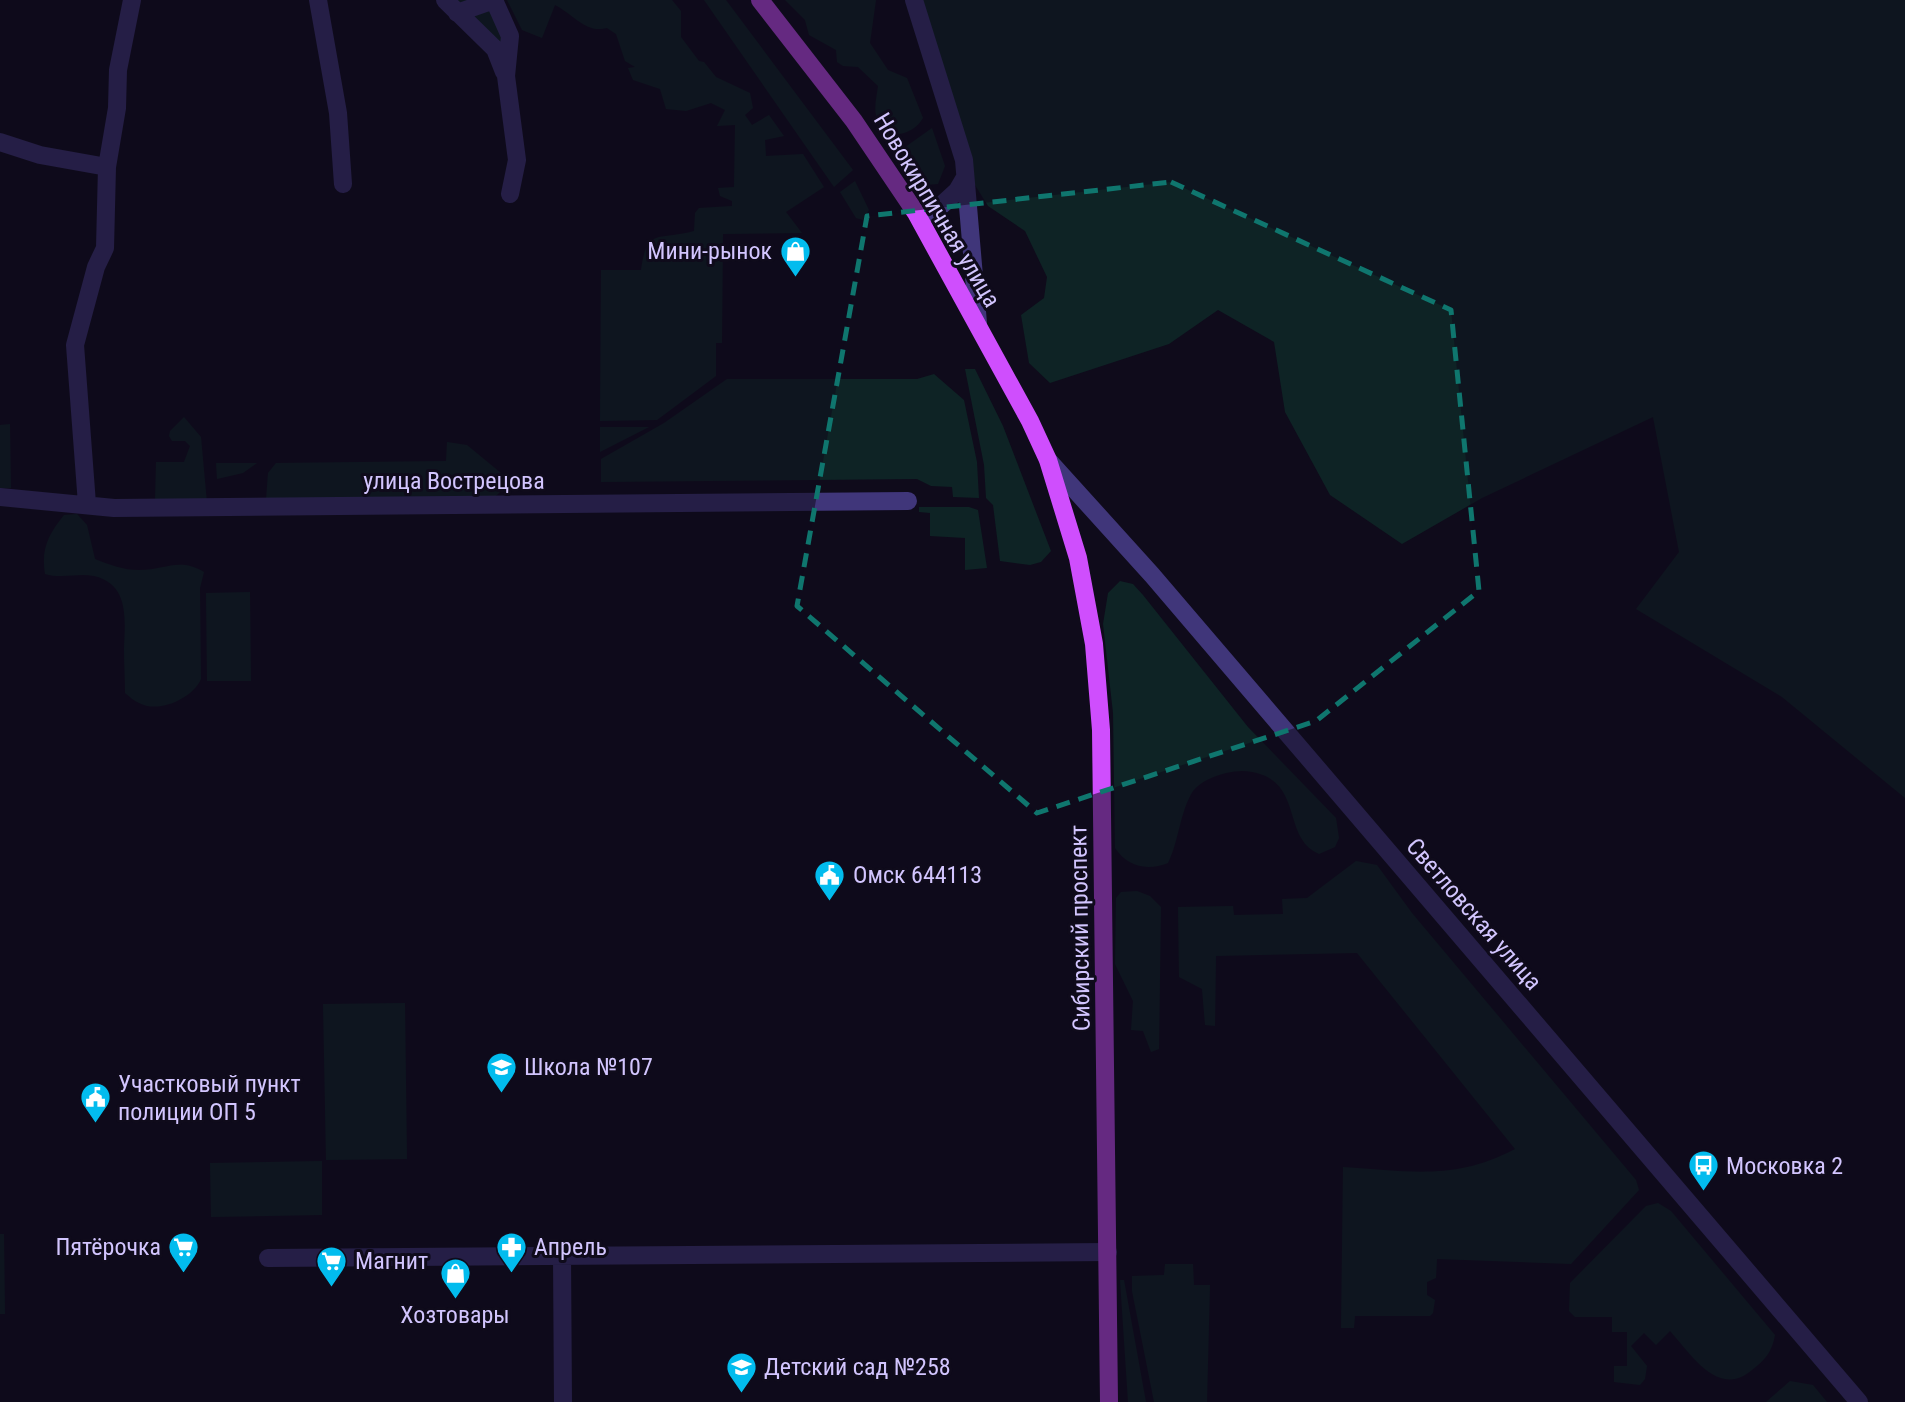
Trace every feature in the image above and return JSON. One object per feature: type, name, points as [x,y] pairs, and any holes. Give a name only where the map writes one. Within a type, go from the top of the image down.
[{"type":"main road","name":"Новокирпичная улица","points":[[760,0],[854,121],[922,223],[978,323],[1048,460]]},
{"type":"main road","name":"Сибирский проспект","points":[[1048,460],[1078,558],[1094,644],[1101,730],[1109,1402]]},
{"type":"street","points":[[87,505],[75,345],[96,267],[105,248],[107,167],[117,108],[118,70],[132,0]]},
{"type":"street","points":[[318,0],[338,113],[343,184]]},
{"type":"street","points":[[451,6],[494,0],[510,36],[506,76],[517,160],[510,194]]},
{"type":"street","points":[[914,0],[964,160],[978,323]]},
{"type":"street","points":[[451,6],[495,49],[506,76]]},
{"type":"street","points":[[0,142],[40,155],[107,167]]},
{"type":"street","points":[[922,223],[957,191],[964,179]]},
{"type":"street","name":"Светловская улица","points":[[1048,460],[1152,575],[1858,1402]]},
{"type":"street","name":"улица Вострецова","points":[[0,497],[114,508],[908,501]]},
{"type":"street","points":[[268,1258],[1108,1252]]},
{"type":"street","points":[[562,1256],[563,1402]]},
{"type":"highlighted area","points":[[1171,182],[1451,310],[1479,591],[1316,721],[1037,813],[797,606],[867,216]]},
{"type":"green space","points":[[456,0],[484,0],[504,37],[502,50]]},
{"type":"green space","points":[[507,0],[672,0],[681,11],[681,37],[699,61],[704,62],[716,77],[750,93],[753,108],[745,115],[752,125],[769,115],[784,136],[765,140],[766,156],[803,154],[824,187],[786,212],[802,233],[723,234],[722,343],[716,343],[716,376],[657,420],[600,421],[601,270],[641,270],[643,256],[651,241],[663,236],[694,231],[695,213],[699,208],[732,206],[732,201],[720,196],[718,188],[734,187],[735,125],[717,126],[725,110],[711,103],[686,111],[666,109],[660,89],[633,80],[628,68],[635,67],[625,61],[616,34],[607,28],[586,26],[555,5],[542,38],[522,30]]},
{"type":"green space","points":[[704,0],[726,0],[853,170],[834,187]]},
{"type":"green space","points":[[785,0],[876,0],[870,43],[888,70],[907,78],[923,118],[918,124],[905,133],[884,130],[875,112],[878,86],[858,67],[843,66],[837,62],[836,50],[809,35],[805,20]]},
{"type":"green space","points":[[921,0],[1905,0],[1905,798],[1782,697],[1636,609],[1679,552],[1653,417],[1482,498],[1402,544],[1330,495],[1285,412],[1274,342],[1218,310],[1169,344],[1050,383],[1029,363],[1021,315],[1044,298],[1047,277],[1025,231],[988,206],[975,185]]},
{"type":"green space","points":[[932,128],[945,166],[938,184],[924,185],[894,155]]},
{"type":"green space","points":[[855,181],[869,210],[863,220],[856,218],[840,192]]},
{"type":"green space","points":[[965,369],[975,369],[1003,426],[1051,551],[1041,562],[1030,565],[1000,561],[993,505],[986,498],[984,465]]},
{"type":"green space","points":[[934,374],[964,400],[977,462],[979,498],[953,497],[952,487],[931,486],[917,479],[601,482],[601,459],[664,423],[727,379],[917,379]]},
{"type":"green space","points":[[184,417],[201,437],[207,503],[155,502],[156,462],[184,462],[190,446],[185,441],[172,441],[169,436],[170,431]]},
{"type":"green space","points":[[10,424],[11,488],[0,488],[0,425]]},
{"type":"green space","points":[[600,427],[649,427],[600,452]]},
{"type":"green space","points":[[447,442],[467,445],[501,473],[500,492],[492,500],[266,500],[268,473],[276,463],[446,461]]},
{"type":"green space","points":[[216,463],[257,463],[243,473],[217,479]]},
{"type":"green space","points":[[919,507],[969,507],[978,510],[987,568],[965,570],[965,538],[930,536],[930,513],[919,512]]},
{"type":"green space","points":[[77,514],[87,525],[95,559],[127,569],[187,565],[204,572],[200,588],[201,679],[183,698],[156,707],[137,702],[125,693],[123,605],[114,587],[106,580],[94,576],[45,574],[44,557],[50,536],[64,515]]},
{"type":"green space","points":[[1120,581],[1133,584],[1248,727],[1336,818],[1339,838],[1335,847],[1319,854],[1308,847],[1296,826],[1283,792],[1275,782],[1258,773],[1240,771],[1212,777],[1193,791],[1168,863],[1153,867],[1138,866],[1115,848],[1113,713],[1103,624],[1108,593]]},
{"type":"green space","points":[[250,592],[251,681],[207,681],[206,593]]},
{"type":"green space","points":[[1356,861],[1377,865],[1412,913],[1636,1180],[1639,1190],[1571,1264],[1437,1259],[1436,1278],[1427,1282],[1427,1295],[1435,1300],[1430,1316],[1355,1316],[1354,1328],[1341,1328],[1343,1167],[1411,1172],[1452,1170],[1493,1159],[1515,1149],[1357,953],[1216,956],[1215,1026],[1205,1025],[1202,989],[1179,977],[1178,907],[1233,906],[1234,915],[1283,914],[1282,899],[1307,898]]},
{"type":"green space","points":[[1137,891],[1150,896],[1161,907],[1159,1049],[1151,1052],[1143,1031],[1131,1030],[1133,1001],[1115,964],[1116,898],[1121,892]]},
{"type":"green space","points":[[405,1003],[407,1159],[326,1160],[323,1004]]},
{"type":"green space","points":[[322,1161],[322,1215],[211,1217],[210,1163]]},
{"type":"green space","points":[[1658,1203],[1671,1211],[1775,1335],[1770,1351],[1764,1359],[1740,1378],[1728,1379],[1706,1370],[1670,1331],[1656,1345],[1644,1333],[1631,1346],[1647,1366],[1645,1379],[1640,1385],[1614,1382],[1614,1366],[1627,1366],[1627,1332],[1612,1332],[1612,1317],[1575,1317],[1569,1311],[1570,1283],[1646,1206]]},
{"type":"green space","points":[[0,1234],[4,1234],[5,1314],[0,1314]]},
{"type":"green space","points":[[1165,1264],[1193,1264],[1194,1285],[1210,1285],[1207,1402],[1154,1402],[1132,1291],[1132,1276],[1164,1275]]},
{"type":"green space","points":[[1120,1280],[1124,1280],[1146,1402],[1128,1402]]},
{"type":"green space","points":[[1790,1381],[1813,1385],[1827,1402],[1766,1402]]},
{"type":"place","name":"Мини-рынок","points":[[795,278]]},
{"type":"place","name":"Омск 644113","points":[[830,902]]},
{"type":"place","name":"Школа №107","points":[[501,1094]]},
{"type":"place","name":"Участковый пункт полиции ОП 5","points":[[95,1125]]},
{"type":"place","name":"Московка 2","points":[[1703,1193]]},
{"type":"place","name":"Пятёрочка","points":[[184,1274]]},
{"type":"place","name":"Апрель","points":[[511,1274]]},
{"type":"place","name":"Магнит","points":[[332,1288]]},
{"type":"place","name":"Хозтовары","points":[[455,1300]]},
{"type":"place","name":"Детский сад №258","points":[[741,1394]]}]
